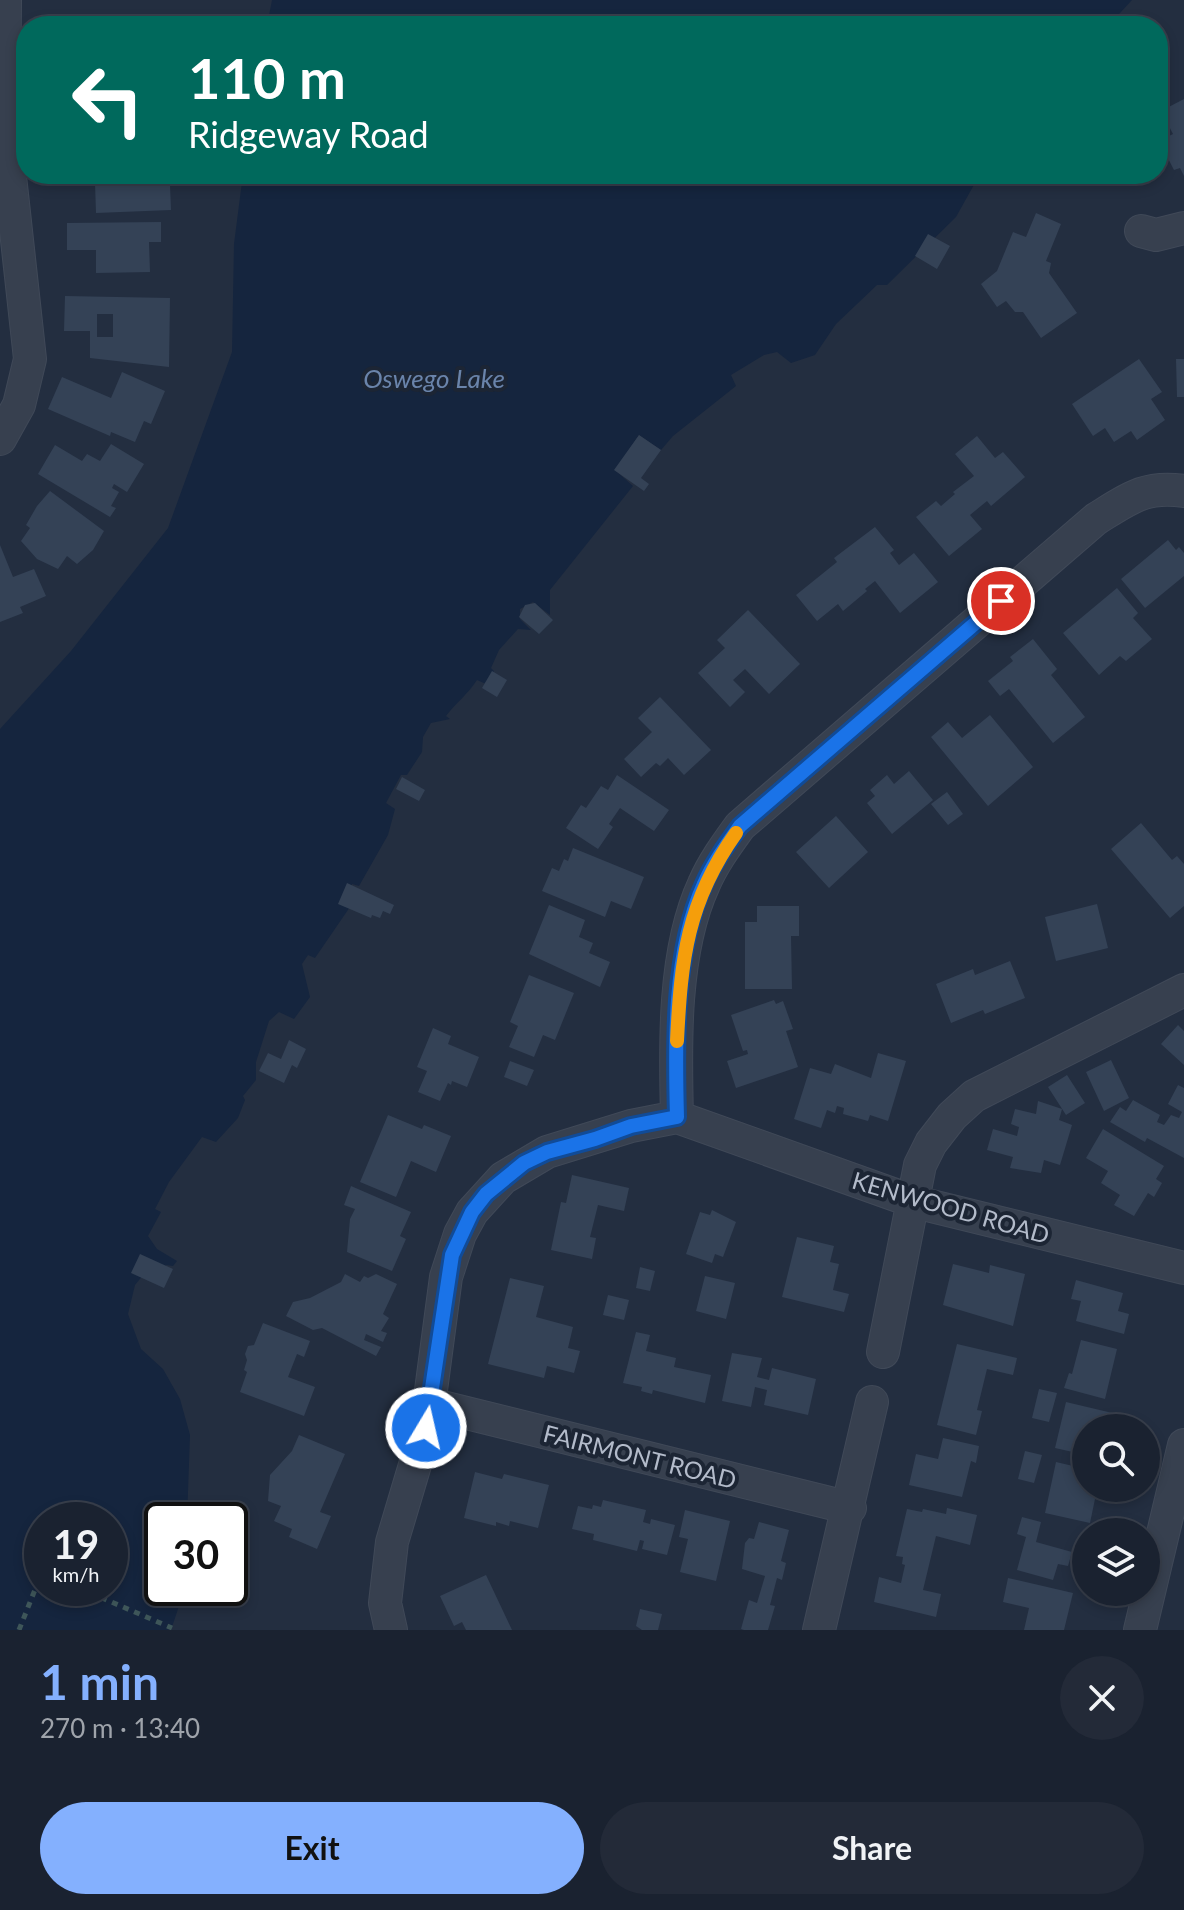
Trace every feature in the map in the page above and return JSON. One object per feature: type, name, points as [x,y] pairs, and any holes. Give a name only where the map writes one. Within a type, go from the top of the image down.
[{"type":"street","points":[[0,439],[19,405],[30,359],[4,121],[5,0]]},
{"type":"street","points":[[1141,231],[1156,235],[1184,228]]},
{"type":"street","points":[[391,1630],[385,1603],[392,1542],[430,1404],[452,1255],[466,1223],[486,1194],[524,1163],[547,1152],[631,1126],[677,1117],[679,991],[691,917],[704,883],[740,826],[1096,519],[1134,495],[1162,488],[1184,491]]},
{"type":"street","points":[[883,1352],[920,1165],[931,1143],[952,1116],[974,1096],[1184,990]]},
{"type":"street","name":"KENWOOD ROAD","points":[[677,1117],[915,1202],[1184,1268]]},
{"type":"street","points":[[819,1630],[850,1508],[872,1402]]},
{"type":"street","name":"FAIRMONT ROAD","points":[[430,1404],[850,1508]]},
{"type":"street","points":[[1140,1630],[1184,1445]]},
{"type":"path","points":[[19,1630],[29,1606]]},
{"type":"path","points":[[121,1606],[172,1628]]},
{"type":"water","points":[[272,0],[1132,0],[1117,16],[269,16]]},
{"type":"water","name":"Oswego Lake","points":[[242,184],[974,184],[956,217],[887,285],[877,285],[836,324],[815,355],[791,363],[777,352],[764,355],[731,375],[736,386],[673,436],[661,450],[639,435],[615,470],[633,486],[550,590],[550,615],[533,602],[520,609],[520,619],[531,630],[518,629],[499,650],[491,668],[494,671],[486,684],[477,680],[446,716],[450,719],[431,723],[423,737],[422,752],[407,775],[401,775],[386,803],[395,809],[388,835],[359,886],[352,884],[347,901],[352,904],[315,958],[308,955],[302,964],[310,997],[294,1019],[279,1012],[269,1021],[256,1062],[256,1080],[243,1096],[245,1100],[238,1118],[216,1142],[202,1137],[169,1182],[155,1209],[161,1212],[148,1236],[157,1249],[177,1261],[173,1266],[166,1265],[161,1277],[144,1274],[135,1285],[128,1314],[141,1349],[163,1369],[180,1399],[190,1435],[188,1502],[144,1502],[144,1606],[179,1606],[171,1630],[0,1630],[0,729],[71,651],[168,528],[232,352],[234,244]]},
{"type":"building","points":[[1184,99],[1184,176],[1180,168],[1174,170],[1168,158],[1168,136],[1173,134],[1168,124],[1168,107]]},
{"type":"building","points":[[95,184],[170,185],[171,210],[96,213]]},
{"type":"building","points":[[1036,213],[1061,224],[1046,261],[1051,263],[1049,273],[1077,313],[1041,338],[1023,312],[1015,312],[1006,301],[997,307],[981,284],[997,271],[1013,232],[1026,237]]},
{"type":"building","points":[[161,222],[161,242],[149,242],[150,272],[96,273],[96,250],[67,250],[67,223]]},
{"type":"building","points":[[928,234],[950,246],[937,269],[915,256]]},
{"type":"building","points":[[65,296],[170,298],[169,367],[90,358],[90,331],[64,331]],"holes":[[[97,314],[113,314],[113,337],[97,337]]]},
{"type":"building","points":[[1139,359],[1162,392],[1151,399],[1165,420],[1137,440],[1131,431],[1114,442],[1105,428],[1093,436],[1072,404]]},
{"type":"building","points":[[1176,359],[1184,359],[1184,397],[1177,397]]},
{"type":"building","points":[[122,372],[165,391],[151,424],[144,421],[135,442],[111,432],[110,436],[48,409],[62,377],[111,398]]},
{"type":"building","points":[[639,435],[661,450],[641,478],[649,484],[644,491],[614,470]]},
{"type":"building","points":[[977,436],[995,458],[1003,452],[1025,477],[991,506],[987,501],[970,515],[982,529],[949,556],[916,517],[936,501],[941,506],[974,476],[955,454]]},
{"type":"building","points":[[111,444],[144,464],[127,492],[114,484],[112,488],[119,492],[111,506],[116,508],[110,517],[38,474],[55,445],[82,461],[87,454],[100,461]]},
{"type":"building","points":[[50,491],[104,531],[93,550],[77,564],[67,556],[58,569],[37,559],[21,541],[30,528],[26,525],[37,506]]},
{"type":"building","points":[[875,527],[894,550],[890,553],[899,565],[914,553],[938,582],[900,613],[875,581],[843,611],[838,604],[817,621],[796,595],[837,562],[834,558]]},
{"type":"building","points":[[1168,540],[1176,550],[1179,547],[1184,553],[1184,576],[1145,608],[1121,579]]},
{"type":"building","points":[[0,545],[13,577],[34,569],[46,596],[20,607],[23,613],[0,622]]},
{"type":"building","points":[[1117,588],[1138,613],[1133,618],[1152,639],[1126,661],[1120,656],[1099,675],[1063,633]]},
{"type":"building","points":[[535,603],[553,620],[539,634],[519,617],[525,605]]},
{"type":"building","points":[[748,610],[800,664],[769,694],[745,669],[733,680],[745,692],[730,707],[698,673],[725,648],[717,640]]},
{"type":"building","points":[[1033,639],[1057,669],[1051,675],[1085,717],[1053,743],[1009,689],[1000,696],[988,681],[1013,661],[1010,657]]},
{"type":"building","points":[[492,671],[507,680],[497,697],[482,688]]},
{"type":"building","points":[[660,697],[711,750],[684,775],[668,758],[660,766],[656,763],[641,777],[624,759],[652,732],[638,718]]},
{"type":"building","points":[[990,715],[1033,767],[988,806],[931,737],[948,722],[962,738]]},
{"type":"building","points":[[909,771],[933,800],[892,834],[867,803],[875,796],[870,790],[887,775],[894,784]]},
{"type":"building","points":[[617,775],[669,810],[654,831],[620,808],[609,824],[613,827],[598,849],[566,828],[581,805],[586,808],[601,786],[608,790]]},
{"type":"building","points":[[402,777],[425,790],[419,801],[396,789]]},
{"type":"building","points":[[947,792],[963,814],[948,825],[931,804]]},
{"type":"building","points":[[836,816],[868,852],[829,888],[796,852]]},
{"type":"building","points":[[1141,823],[1172,860],[1177,856],[1184,864],[1184,906],[1170,918],[1111,849]]},
{"type":"building","points":[[573,848],[644,877],[631,909],[611,901],[605,917],[542,891],[552,868],[559,871],[564,859],[568,861]]},
{"type":"building","points":[[347,883],[394,905],[390,914],[383,911],[380,918],[372,915],[371,918],[338,904]]},
{"type":"building","points":[[1097,904],[1108,948],[1056,961],[1045,917]]},
{"type":"building","points":[[549,905],[585,920],[579,937],[593,943],[589,953],[610,962],[600,987],[529,954]]},
{"type":"building","points":[[757,906],[799,906],[799,936],[791,936],[792,989],[745,989],[745,922],[757,922]]},
{"type":"building","points":[[1010,961],[1025,998],[951,1023],[936,984],[973,969],[975,975]]},
{"type":"building","points":[[529,975],[574,993],[555,1040],[543,1035],[534,1057],[509,1047],[518,1026],[510,1022]]},
{"type":"building","points":[[774,1000],[776,1004],[783,1001],[793,1029],[786,1031],[798,1067],[736,1088],[727,1061],[748,1054],[747,1050],[743,1051],[731,1015]]},
{"type":"building","points":[[1178,1025],[1184,1031],[1184,1065],[1161,1044]]},
{"type":"building","points":[[433,1028],[451,1036],[448,1044],[479,1057],[467,1087],[452,1081],[451,1085],[448,1083],[440,1101],[418,1092],[427,1071],[417,1067]]},
{"type":"building","points":[[289,1040],[306,1049],[297,1068],[292,1065],[284,1083],[259,1071],[268,1053],[281,1059]]},
{"type":"building","points":[[878,1053],[906,1061],[888,1121],[870,1115],[868,1121],[843,1114],[844,1108],[837,1106],[835,1113],[827,1110],[821,1128],[794,1119],[810,1068],[831,1074],[835,1064],[871,1078]]},
{"type":"building","points":[[1111,1060],[1129,1098],[1104,1111],[1086,1072]]},
{"type":"building","points":[[510,1061],[534,1070],[527,1086],[504,1077]]},
{"type":"building","points":[[1067,1075],[1085,1103],[1066,1115],[1048,1087]]},
{"type":"building","points":[[1178,1085],[1184,1088],[1184,1158],[1147,1138],[1145,1142],[1110,1122],[1120,1107],[1126,1111],[1133,1100],[1160,1115],[1157,1122],[1164,1125],[1171,1115],[1179,1118],[1182,1112],[1168,1104]]},
{"type":"building","points":[[1038,1101],[1062,1109],[1059,1120],[1072,1125],[1060,1165],[1044,1160],[1041,1173],[1010,1168],[1013,1157],[987,1150],[993,1129],[1017,1136],[1019,1127],[1011,1124],[1015,1109],[1036,1114]]},
{"type":"building","points":[[388,1115],[422,1129],[424,1125],[451,1136],[436,1172],[411,1161],[396,1197],[360,1182]]},
{"type":"building","points":[[1103,1129],[1164,1166],[1156,1179],[1162,1183],[1154,1197],[1148,1193],[1134,1216],[1114,1205],[1120,1195],[1101,1183],[1108,1171],[1086,1158]]},
{"type":"building","points":[[572,1175],[629,1188],[624,1211],[598,1205],[590,1237],[596,1238],[592,1259],[551,1250],[561,1202],[566,1203]]},
{"type":"building","points":[[351,1186],[411,1212],[400,1236],[406,1239],[392,1271],[347,1252],[350,1219],[355,1209],[344,1205]]},
{"type":"building","points":[[712,1210],[736,1222],[723,1257],[715,1254],[712,1263],[686,1254],[700,1212],[710,1215]]},
{"type":"building","points":[[797,1237],[834,1246],[830,1262],[839,1264],[833,1290],[849,1294],[844,1312],[782,1297]]},
{"type":"building","points":[[140,1254],[173,1269],[164,1288],[131,1273]]},
{"type":"building","points":[[953,1264],[989,1273],[990,1265],[1025,1274],[1013,1326],[943,1305]]},
{"type":"building","points":[[640,1267],[655,1271],[650,1291],[636,1288]]},
{"type":"building","points":[[345,1274],[360,1282],[364,1276],[368,1278],[376,1274],[397,1284],[383,1314],[389,1318],[381,1331],[387,1333],[383,1342],[366,1334],[364,1340],[381,1347],[376,1356],[322,1328],[313,1330],[286,1316],[293,1302],[310,1298],[341,1282]]},
{"type":"building","points":[[705,1276],[735,1283],[726,1319],[696,1311]]},
{"type":"building","points":[[510,1278],[544,1286],[536,1317],[573,1327],[568,1348],[580,1351],[574,1373],[547,1366],[544,1378],[488,1364]]},
{"type":"building","points":[[1076,1280],[1123,1293],[1118,1311],[1129,1314],[1124,1334],[1076,1321],[1081,1301],[1071,1299]]},
{"type":"building","points":[[608,1295],[629,1300],[624,1320],[603,1315]]},
{"type":"building","points":[[263,1323],[310,1341],[304,1357],[297,1354],[288,1377],[315,1387],[304,1416],[240,1392],[247,1372],[244,1370],[245,1354],[248,1346],[254,1345]]},
{"type":"building","points":[[636,1332],[650,1335],[646,1351],[676,1358],[674,1367],[711,1375],[705,1403],[653,1390],[652,1394],[641,1391],[642,1387],[623,1383]]},
{"type":"building","points":[[1081,1340],[1117,1349],[1105,1399],[1064,1388],[1069,1373],[1072,1374]]},
{"type":"building","points":[[957,1344],[1017,1358],[1013,1375],[987,1369],[977,1410],[982,1411],[976,1435],[937,1425]]},
{"type":"building","points":[[732,1353],[762,1358],[757,1377],[769,1380],[772,1368],[816,1379],[808,1415],[764,1405],[767,1390],[755,1387],[751,1407],[722,1401]]},
{"type":"building","points":[[1039,1389],[1057,1393],[1049,1422],[1032,1418]]},
{"type":"building","points":[[1066,1402],[1117,1414],[1072,1414],[1072,1452],[1055,1448]]},
{"type":"building","points":[[299,1435],[345,1454],[320,1512],[331,1516],[317,1549],[289,1537],[292,1529],[274,1521],[281,1506],[268,1501],[270,1475],[292,1451]]},
{"type":"building","points":[[943,1438],[979,1446],[976,1463],[971,1461],[962,1497],[909,1485],[916,1454],[938,1459]]},
{"type":"building","points":[[1025,1451],[1042,1455],[1034,1483],[1018,1479]]},
{"type":"building","points":[[1056,1462],[1072,1466],[1072,1502],[1094,1502],[1091,1518],[1072,1519],[1045,1513]]},
{"type":"building","points":[[475,1472],[502,1479],[504,1474],[549,1485],[538,1528],[510,1521],[509,1526],[496,1522],[496,1526],[464,1518]]},
{"type":"building","points":[[603,1500],[646,1510],[643,1522],[650,1524],[651,1519],[675,1525],[667,1555],[642,1549],[644,1541],[640,1540],[637,1551],[593,1540],[594,1534],[572,1529],[578,1506],[601,1507]]},
{"type":"building","points":[[947,1508],[977,1515],[970,1545],[936,1536],[923,1590],[941,1594],[936,1617],[874,1602],[879,1577],[901,1583],[905,1565],[902,1564],[903,1557],[896,1556],[907,1509],[946,1514]]},
{"type":"building","points":[[685,1510],[730,1521],[716,1581],[680,1572],[688,1539],[679,1537]]},
{"type":"building","points":[[1022,1517],[1041,1522],[1036,1542],[1072,1552],[1068,1566],[1058,1564],[1053,1580],[1017,1570],[1026,1537],[1017,1534]]},
{"type":"building","points":[[759,1522],[789,1530],[781,1561],[786,1563],[782,1580],[777,1578],[770,1605],[775,1606],[768,1630],[744,1630],[741,1629],[749,1600],[757,1603],[765,1576],[742,1569],[745,1543],[749,1538],[754,1539]]},
{"type":"building","points":[[486,1575],[512,1630],[466,1630],[462,1622],[454,1626],[440,1596]]},
{"type":"building","points":[[1008,1578],[1072,1593],[1064,1630],[1024,1630],[1029,1608],[1003,1602]]},
{"type":"building","points":[[640,1609],[662,1614],[658,1630],[642,1630],[636,1626]]},
{"type":"slow traffic","points":[[677,1041],[679,991],[691,917],[704,883],[736,833]]},
{"type":"route","points":[[426,1428],[446,1277],[460,1234],[486,1194],[524,1163],[547,1152],[631,1126],[677,1117],[679,991],[691,917],[704,883],[740,826],[1001,601]]}]
